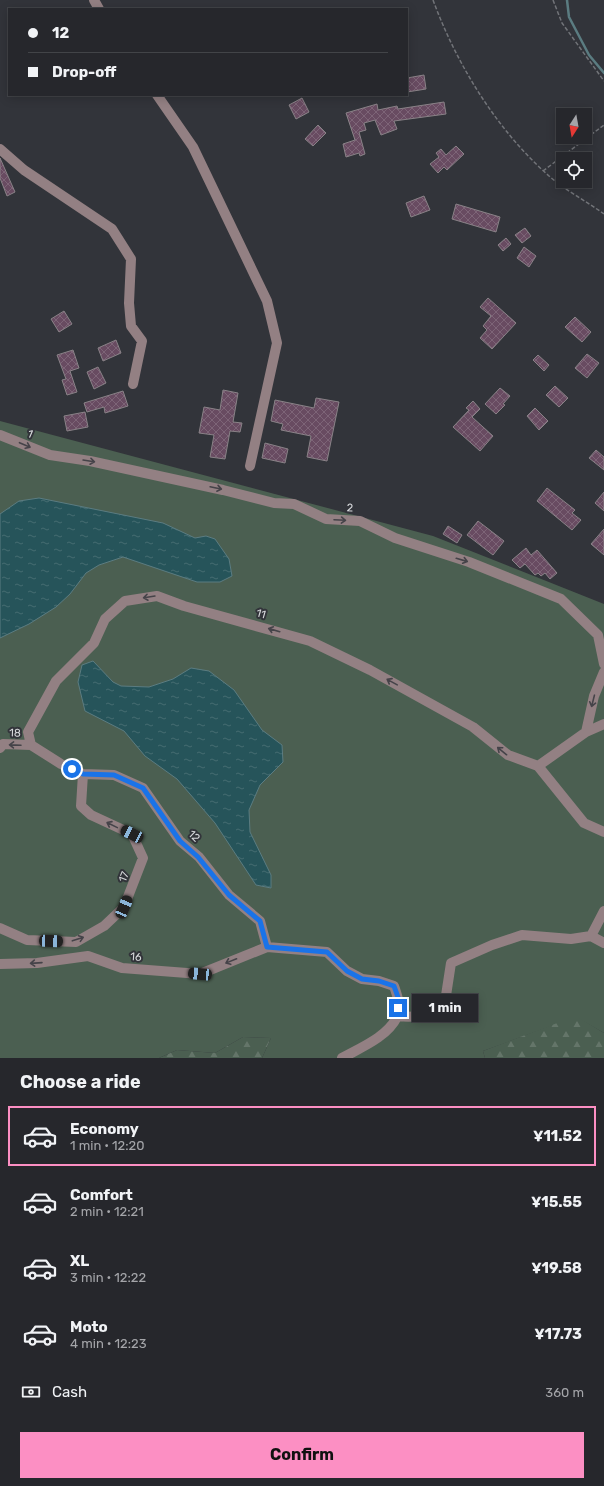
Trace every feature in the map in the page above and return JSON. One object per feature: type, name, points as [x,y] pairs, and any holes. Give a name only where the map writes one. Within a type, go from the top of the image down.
[{"type":"street","points":[[158,96],[193,147],[267,301],[277,343],[250,466]]},
{"type":"street","points":[[0,149],[24,170],[112,229],[131,259],[129,304],[131,326],[142,341],[133,384]]},
{"type":"street","name":"1","points":[[0,435],[50,455]]},
{"type":"street","name":"2","points":[[50,455],[90,461],[223,490],[274,503],[294,504],[326,519],[360,521],[395,538],[469,562],[561,599],[601,637],[604,664]]},
{"type":"street","name":"11","points":[[31,745],[28,732],[56,681],[94,643],[105,619],[125,601],[157,596],[184,606],[310,640],[370,670],[473,727],[508,755],[538,766]]},
{"type":"street","points":[[586,732],[594,696],[604,672]]},
{"type":"street","points":[[604,724],[586,732],[538,766],[584,823],[604,832]]},
{"type":"street","name":"18","points":[[0,748],[3,744],[31,745]]},
{"type":"street","points":[[31,745],[61,764],[83,774]]},
{"type":"street","name":"17","points":[[0,928],[27,940],[76,942],[104,926],[124,907],[143,858],[132,834],[91,815],[81,806],[83,774]]},
{"type":"street","name":"12","points":[[83,774],[114,775],[143,788],[180,841],[198,857],[229,895],[260,921],[267,947]]},
{"type":"street","points":[[591,936],[604,911]]},
{"type":"street","points":[[398,1016],[412,1018],[426,1015],[445,1002],[451,963],[492,945],[522,935],[571,939],[591,936],[604,943]]},
{"type":"street","points":[[267,947],[327,952],[347,971],[362,979],[379,981],[394,986],[399,1000],[398,1016],[379,1038],[342,1058]]},
{"type":"street","name":"16","points":[[0,964],[37,963],[88,956],[122,968],[200,974],[267,947]]},
{"type":"path","points":[[433,0],[446,36],[485,103],[530,158],[543,171],[604,214]]},
{"type":"path","points":[[554,0],[562,23],[604,81]]},
{"type":"path","points":[[543,171],[604,124]]},
{"type":"green space","points":[[0,421],[433,536],[604,604],[604,1033],[576,1017],[483,1051],[485,1058],[262,1058],[271,1038],[243,1037],[215,1053],[177,1050],[159,1058],[0,1058]]},
{"type":"green space","points":[[576,1016],[604,1033],[604,1058],[485,1058],[483,1051]]},
{"type":"green space","points":[[243,1037],[271,1038],[262,1058],[159,1058],[177,1050],[215,1053]]},
{"type":"water","points":[[39,498],[163,523],[195,538],[206,536],[215,539],[229,559],[232,576],[220,582],[197,582],[123,557],[99,565],[86,573],[70,594],[56,607],[29,624],[0,638],[0,514],[19,501]]},
{"type":"water","points":[[93,661],[113,682],[121,686],[149,687],[173,679],[191,668],[209,671],[234,690],[262,730],[282,745],[283,762],[260,785],[249,810],[250,832],[271,875],[271,888],[256,885],[215,823],[177,779],[145,756],[124,731],[85,711],[78,682],[82,665]]},
{"type":"building","points":[[424,75],[426,89],[408,92],[408,78]]},
{"type":"building","points":[[302,98],[309,112],[296,119],[289,105]]},
{"type":"building","points":[[444,102],[446,114],[394,121],[397,129],[381,135],[375,120],[364,123],[366,130],[359,132],[365,154],[360,156],[359,153],[346,157],[343,144],[355,140],[346,113],[377,104],[378,110],[397,106],[398,109]]},
{"type":"building","points":[[318,125],[326,133],[313,146],[305,139]]},
{"type":"building","points":[[456,146],[464,154],[447,170],[444,167],[438,173],[430,164],[439,157],[436,153],[441,149],[446,155]]},
{"type":"building","points":[[0,158],[15,192],[7,196],[0,178]]},
{"type":"building","points":[[424,196],[430,210],[411,217],[406,203]]},
{"type":"building","points":[[456,204],[500,217],[496,232],[452,219]]},
{"type":"building","points":[[525,228],[531,236],[522,243],[515,235]]},
{"type":"building","points":[[506,238],[511,244],[503,251],[498,245]]},
{"type":"building","points":[[524,247],[536,256],[529,267],[517,258]]},
{"type":"building","points":[[488,298],[516,323],[492,349],[480,338],[487,330],[483,326],[491,316],[480,307]]},
{"type":"building","points":[[64,311],[72,324],[59,332],[51,319]]},
{"type":"building","points":[[575,317],[591,332],[582,342],[565,327]]},
{"type":"building","points":[[116,340],[121,353],[103,361],[98,348]]},
{"type":"building","points":[[73,350],[79,368],[70,371],[77,392],[67,395],[62,380],[66,379],[57,355]]},
{"type":"building","points":[[587,354],[599,363],[587,378],[575,368]]},
{"type":"building","points":[[538,355],[549,365],[544,371],[533,360]]},
{"type":"building","points":[[98,367],[106,383],[94,389],[87,372]]},
{"type":"building","points":[[555,386],[568,398],[559,407],[546,395]]},
{"type":"building","points":[[500,388],[510,396],[503,404],[505,405],[496,414],[485,404]]},
{"type":"building","points":[[223,390],[238,393],[233,422],[242,423],[240,432],[230,431],[225,459],[210,457],[214,435],[199,433],[204,407],[220,410]]},
{"type":"building","points":[[123,391],[128,406],[105,413],[104,407],[87,412],[84,403]]},
{"type":"building","points":[[316,398],[339,402],[327,461],[307,457],[311,436],[281,430],[283,424],[271,421],[275,400],[314,408]]},
{"type":"building","points":[[473,401],[480,409],[472,417],[493,436],[480,451],[453,427],[469,410],[466,408]]},
{"type":"building","points":[[535,408],[548,421],[539,430],[527,416]]},
{"type":"building","points":[[85,412],[88,427],[67,431],[64,416]]},
{"type":"building","points":[[265,443],[288,449],[285,463],[262,458]]},
{"type":"building","points":[[596,450],[604,457],[604,470],[589,458]]},
{"type":"building","points":[[547,488],[575,510],[572,513],[581,520],[572,530],[537,501]]},
{"type":"building","points":[[604,492],[604,511],[595,503]]},
{"type":"building","points":[[478,521],[504,541],[493,555],[467,535]]},
{"type":"building","points":[[448,526],[462,535],[457,543],[443,534]]},
{"type":"building","points":[[604,529],[604,555],[591,544]]},
{"type":"building","points":[[526,548],[531,555],[537,550],[557,573],[550,579],[545,573],[541,576],[538,573],[535,575],[525,564],[520,568],[512,560]]},
{"type":"waterway","points":[[567,0],[569,17],[589,55],[604,73]]},
{"type":"route","points":[[72,769],[83,774],[114,775],[143,788],[164,815],[180,841],[198,857],[229,895],[260,921],[267,947],[327,952],[347,971],[362,979],[379,981],[394,986],[399,1000],[398,1008]]}]
